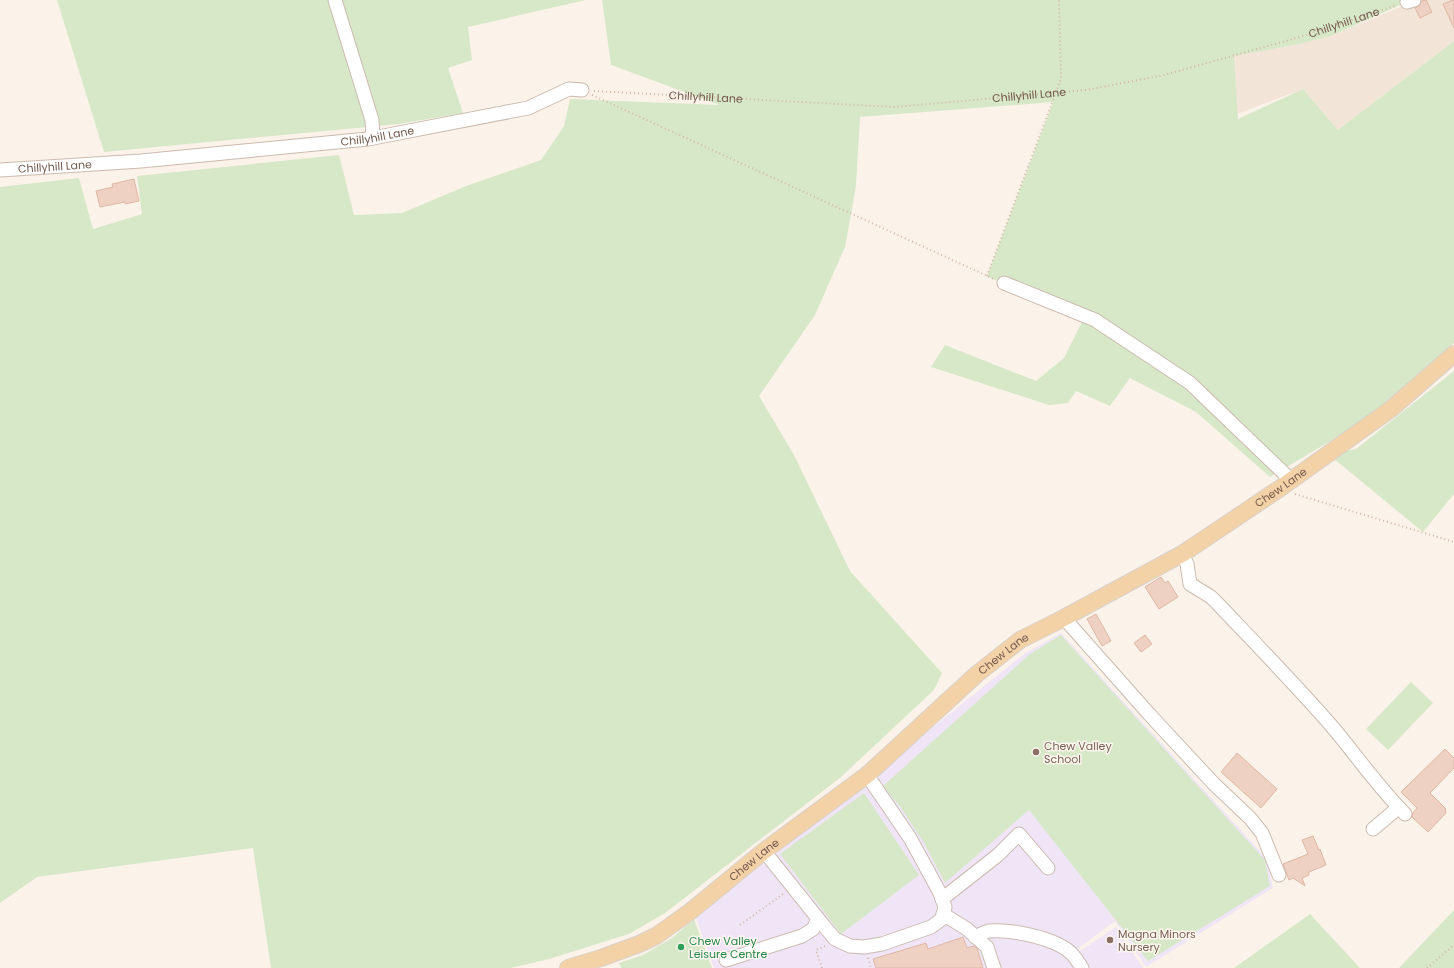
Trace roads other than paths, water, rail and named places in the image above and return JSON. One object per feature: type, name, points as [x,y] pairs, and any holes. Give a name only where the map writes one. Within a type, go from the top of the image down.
[{"type":"main road","name":"Chew Lane","points":[[568,968],[601,958],[656,936],[691,911],[764,851],[867,775],[977,674],[1020,640],[1182,554],[1391,409],[1454,354]]},
{"type":"street","points":[[335,0],[372,120],[373,138]]},
{"type":"street","name":"Chillyhill Lane","points":[[0,170],[141,161],[373,138],[528,108],[569,89],[582,90]]},
{"type":"street","points":[[1004,283],[1095,320],[1190,382],[1285,484]]},
{"type":"street","points":[[1182,554],[1187,564],[1190,584],[1211,597],[1308,700],[1330,724],[1390,800],[1402,811],[1374,829]]},
{"type":"street","points":[[1064,618],[1148,714],[1214,784],[1250,818],[1262,834],[1279,875]]},
{"type":"street","points":[[764,851],[835,939],[850,946],[864,947],[882,944],[931,927],[942,918],[945,907],[942,898],[910,838],[867,775]]},
{"type":"street","points":[[942,898],[998,855],[1019,834],[1048,868]]},
{"type":"street","points":[[943,914],[967,929],[987,947],[994,968]]},
{"type":"street","points":[[726,960],[802,936],[813,929],[818,919]]},
{"type":"street","points":[[975,937],[987,931],[1004,931],[1028,934],[1056,944],[1071,953],[1082,968]]},
{"type":"place","name":"Chew Valley School","points":[[1036,752]]},
{"type":"place","name":"Magna Minors Nursery","points":[[1110,940]]},
{"type":"place","name":"Chew Valley Leisure Centre","points":[[681,947]]}]
